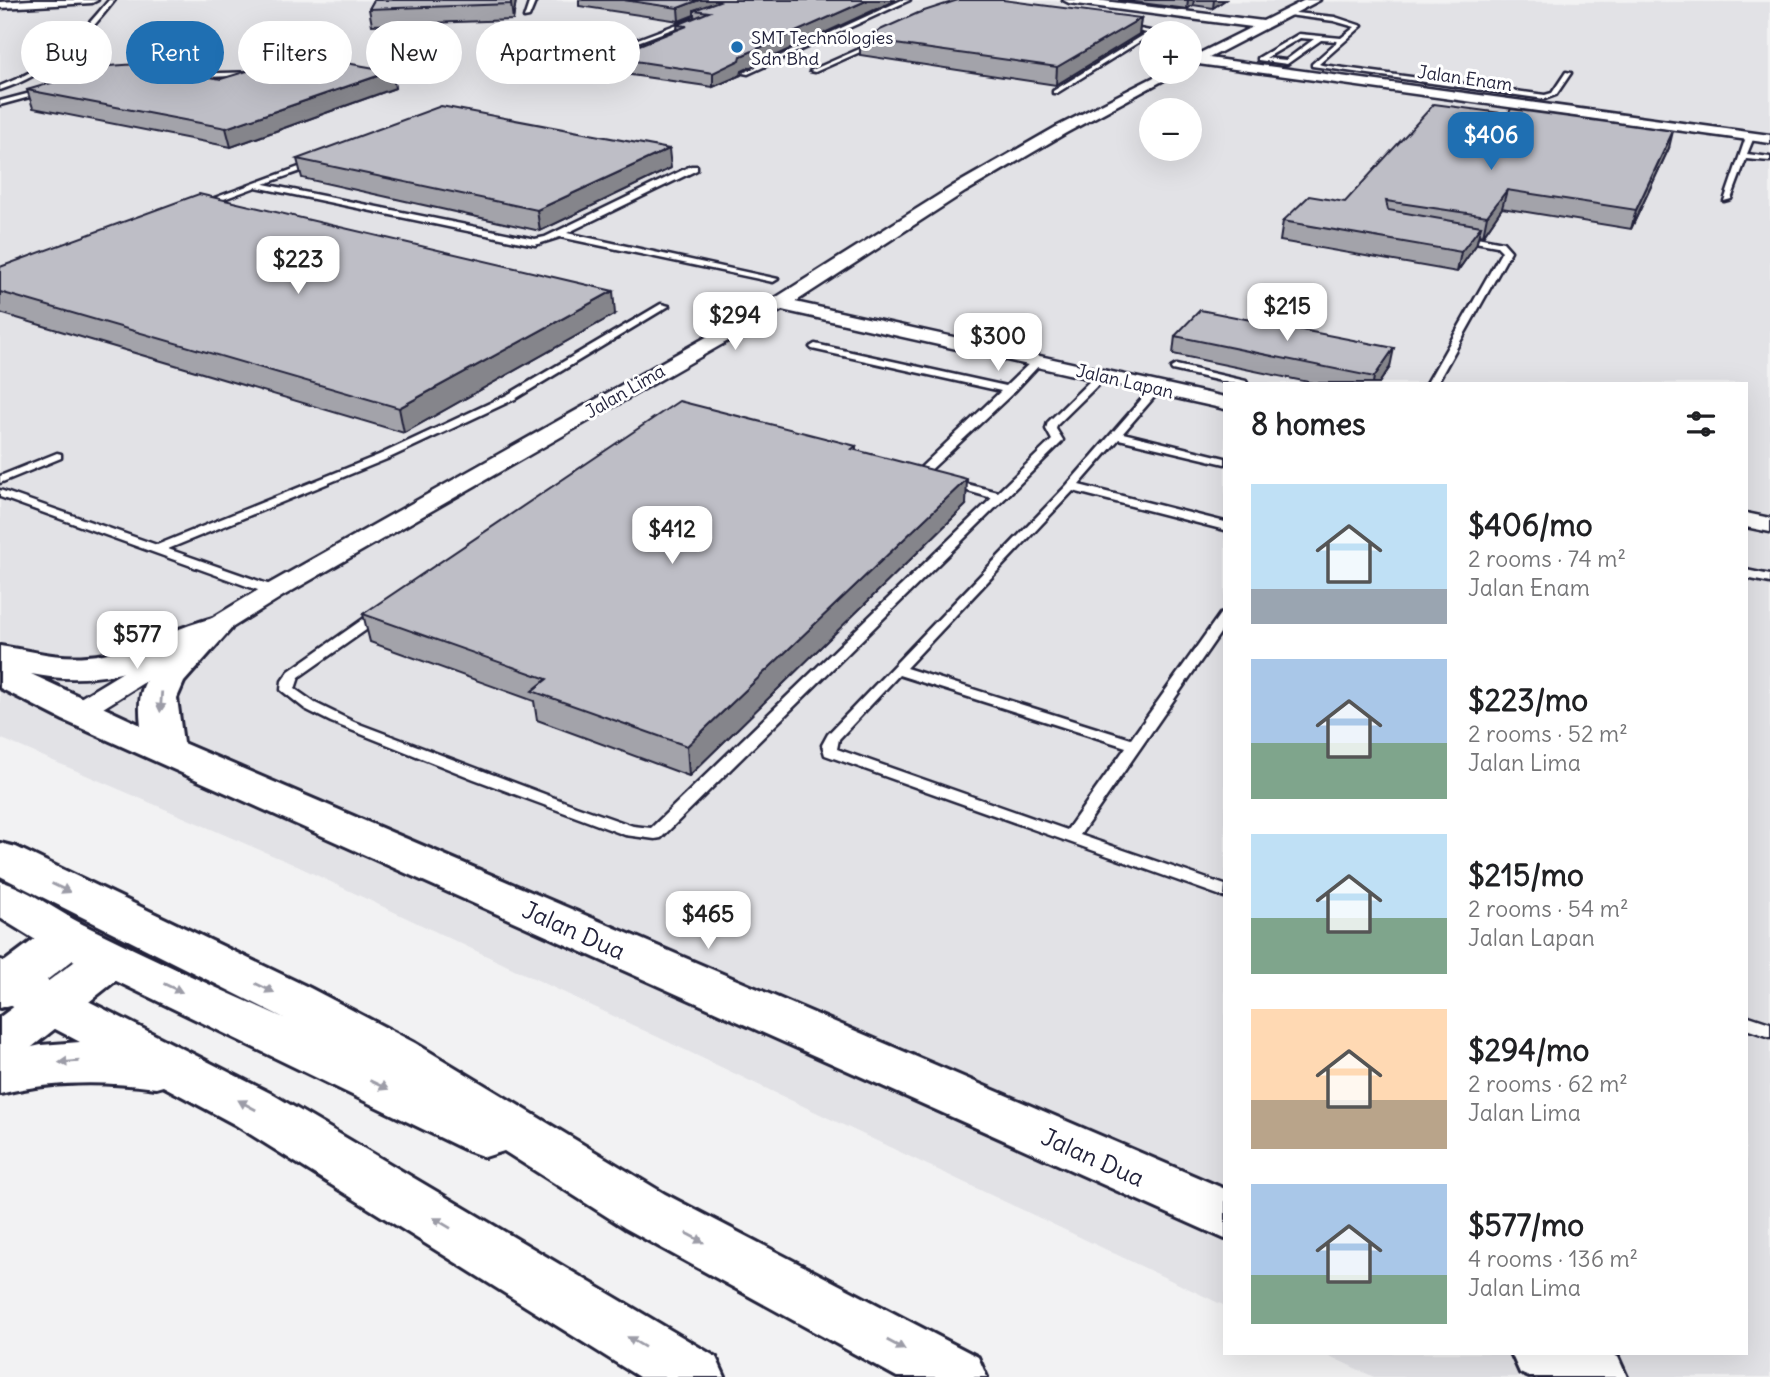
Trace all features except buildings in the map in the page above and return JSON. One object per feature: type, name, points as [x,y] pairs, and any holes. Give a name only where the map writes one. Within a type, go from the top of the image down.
[{"type":"main road","points":[[4,673],[92,668],[213,629]]},
{"type":"main road","points":[[164,750],[158,698],[166,678],[213,629]]},
{"type":"main road","name":"Jalan Dua","points":[[4,673],[77,712],[1223,1214]]},
{"type":"main road","points":[[0,858],[292,1001],[397,1056],[645,1211]]},
{"type":"main road","points":[[0,897],[90,948],[645,1211],[957,1377]]},
{"type":"main road","points":[[0,1044],[15,989],[90,948]]},
{"type":"main road","points":[[15,989],[186,1072],[277,1123],[694,1377]]},
{"type":"main road","points":[[0,1074],[41,1064],[95,1060],[186,1072]]},
{"type":"main road","points":[[1546,1355],[1596,1377]]},
{"type":"street","points":[[0,5],[92,0]]},
{"type":"street","points":[[1069,0],[1265,25]]},
{"type":"street","points":[[1202,57],[1314,0]]},
{"type":"street","name":"Jalan Enam","points":[[1202,63],[1770,139]]},
{"type":"street","name":"Jalan Lima","points":[[77,712],[275,591],[779,304],[959,189],[1061,130],[1150,84]]},
{"type":"street","name":"Jalan Lapan","points":[[779,304],[1223,403]]},
{"type":"street","points":[[1748,520],[1770,525]]},
{"type":"lane","points":[[0,88],[43,70],[63,57],[79,42],[112,0]]},
{"type":"lane","points":[[526,17],[533,0]]},
{"type":"lane","points":[[746,73],[907,0]]},
{"type":"lane","points":[[1288,13],[1335,19],[1359,26],[1314,65],[1545,97],[1551,96],[1569,73]]},
{"type":"lane","points":[[640,40],[696,19]]},
{"type":"lane","points":[[1055,92],[1152,32],[1118,26]]},
{"type":"lane","points":[[1319,38],[1287,62],[1260,59],[1298,36],[1342,40]]},
{"type":"lane","points":[[813,71],[886,39]]},
{"type":"lane","points":[[0,103],[59,88]]},
{"type":"lane","points":[[1727,199],[1750,136]]},
{"type":"lane","points":[[1743,156],[1770,159]]},
{"type":"lane","points":[[192,208],[331,157]]},
{"type":"lane","points":[[256,185],[526,241],[548,239],[694,168]]},
{"type":"lane","points":[[559,233],[773,279]]},
{"type":"lane","points":[[1433,382],[1507,251],[1500,244],[1452,236]]},
{"type":"lane","points":[[158,549],[383,457],[511,397],[664,306]]},
{"type":"lane","points":[[815,346],[1010,390]]},
{"type":"lane","points":[[931,478],[1038,361]]},
{"type":"lane","points":[[1176,368],[1238,382]]},
{"type":"lane","points":[[398,601],[293,674],[288,691],[298,700],[323,713],[433,758],[631,831],[655,834],[1058,440],[1051,429],[1052,424],[1102,375]]},
{"type":"lane","points":[[1157,388],[1071,487],[833,737],[829,746],[830,752],[1223,891]]},
{"type":"lane","points":[[1117,435],[1223,461]]},
{"type":"lane","points":[[0,480],[57,456]]},
{"type":"lane","points":[[893,468],[1001,497]]},
{"type":"lane","points":[[1071,487],[1223,525]]},
{"type":"lane","points":[[0,493],[275,591]]},
{"type":"lane","points":[[1748,574],[1770,579]]},
{"type":"lane","points":[[1071,836],[1223,620]]},
{"type":"lane","points":[[897,670],[1134,745]]},
{"type":"lane","points":[[1748,1023],[1770,1030]]},
{"type":"shaded area","points":[[0,0],[1770,2],[1770,1377],[1374,1377],[1327,1355],[1748,1355],[1748,382],[1223,382],[1223,1305],[295,865],[0,738]]},
{"type":"place","name":"SMT Technologies Sdn Bhd","points":[[737,47]]}]
